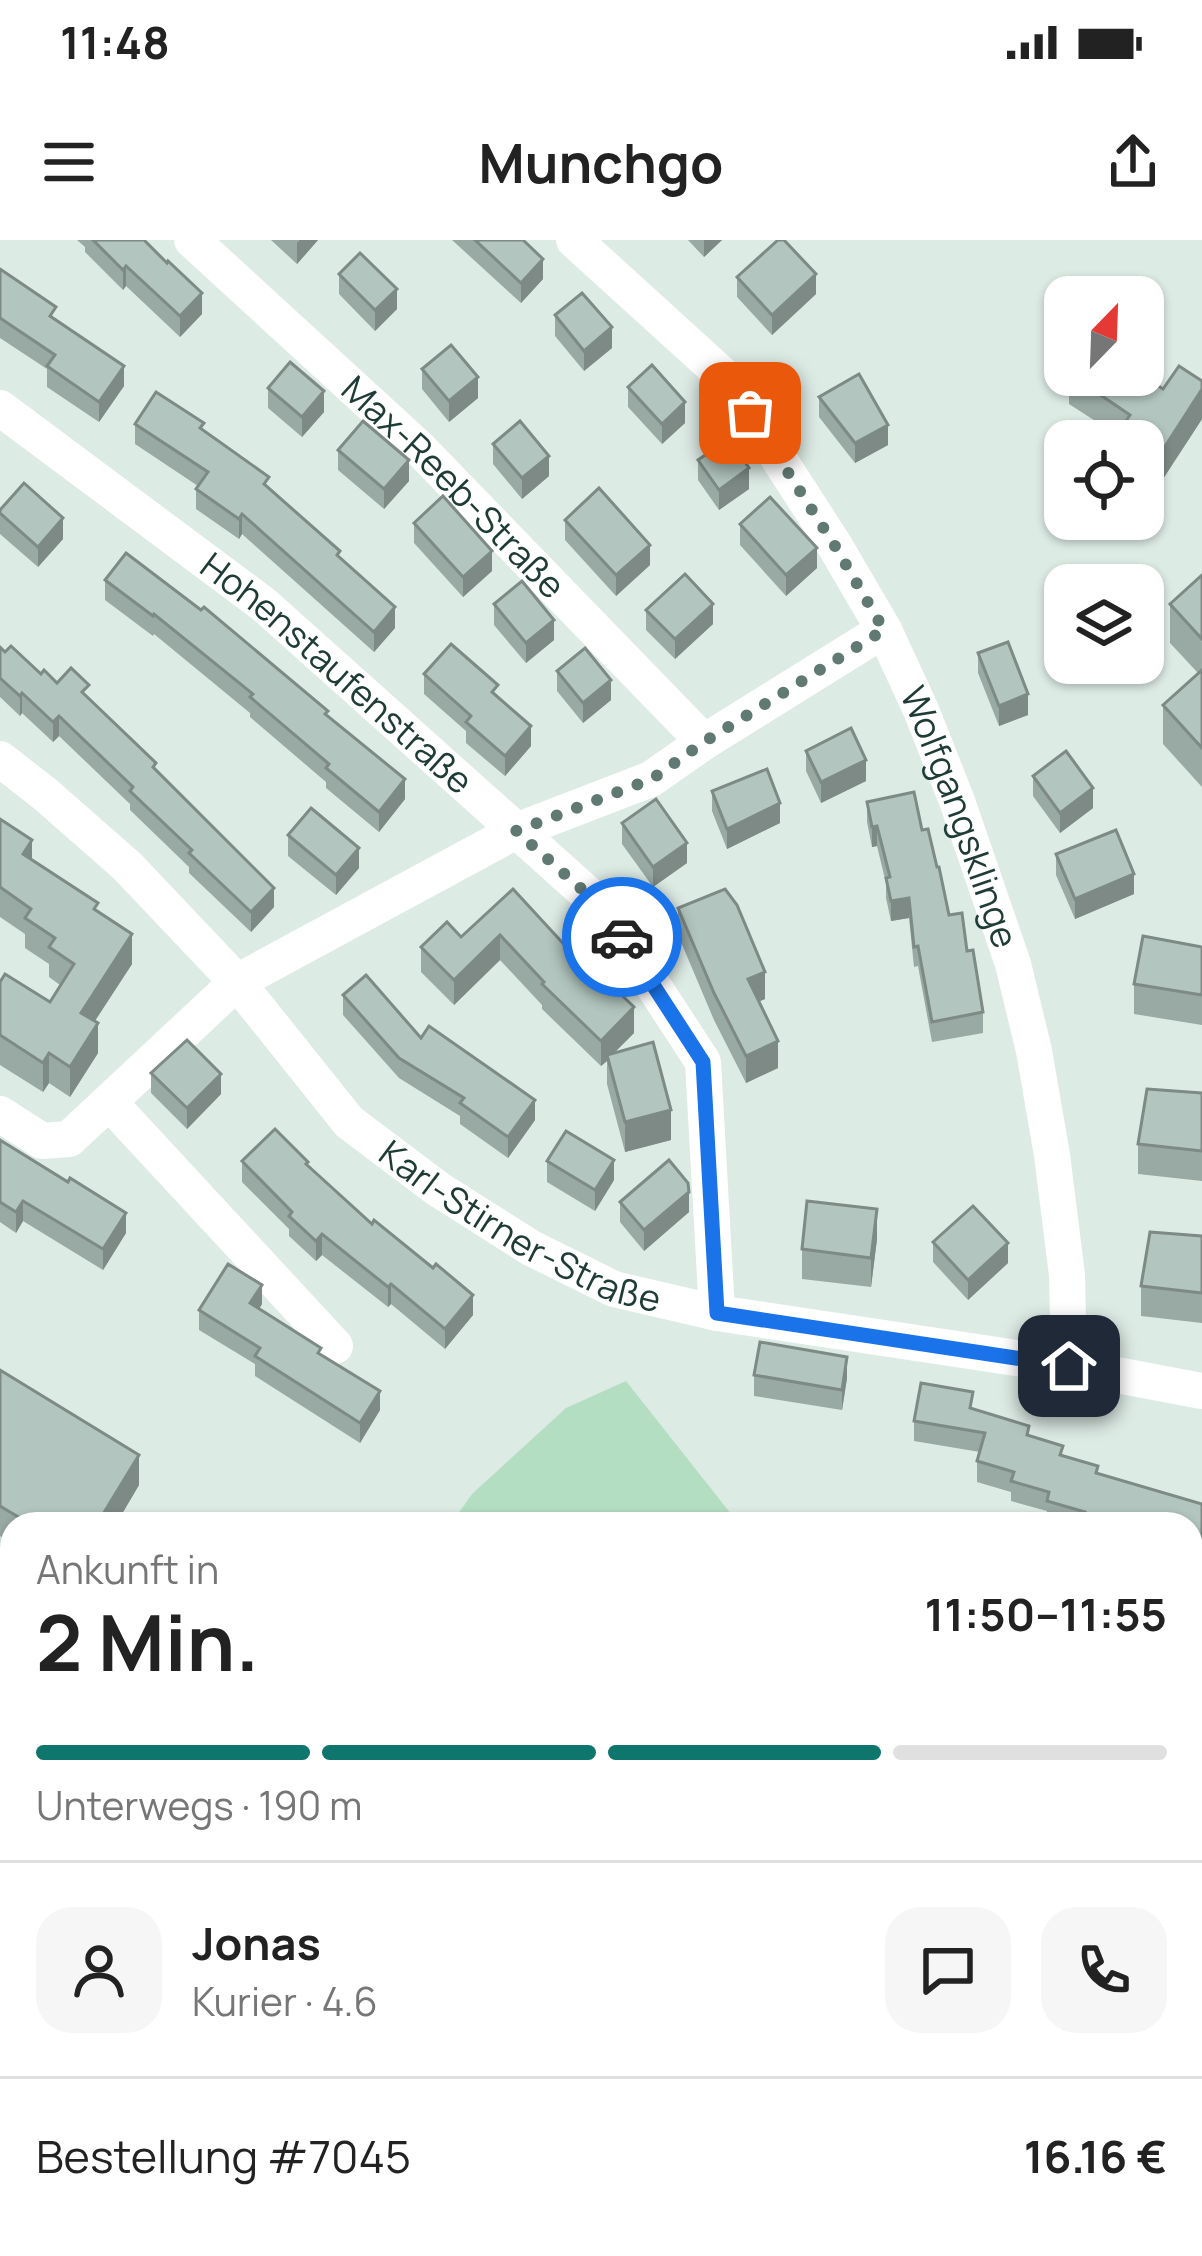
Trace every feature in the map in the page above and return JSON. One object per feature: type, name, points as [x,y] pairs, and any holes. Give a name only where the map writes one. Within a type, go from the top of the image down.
[{"type":"street","name":"Max-Reeb-Straße","points":[[191,240],[418,448],[704,742]]},
{"type":"street","name":"Wolfgangsklinge","points":[[574,240],[728,380],[884,630],[957,801],[1013,964],[1052,1155],[1067,1276],[1069,1366]]},
{"type":"street","name":"Hohenstaufenstraße","points":[[0,409],[263,604],[602,907],[703,1062],[717,1313]]},
{"type":"street","points":[[0,1114],[42,1141],[68,1139],[237,982],[516,831],[652,779],[884,630]]},
{"type":"street","name":"Karl-Stirner-Straße","points":[[0,759],[127,866],[237,982],[349,1122],[438,1190],[530,1248],[614,1289],[717,1313],[1202,1391]]},
{"type":"street","points":[[109,1102],[335,1346]]},
{"type":"green space","points":[[626,1381],[730,1512],[459,1512],[472,1494],[566,1408]]},
{"type":"building","points":[[93,240],[144,240],[202,293],[180,316]]},
{"type":"building","points":[[475,240],[523,240],[543,259],[521,283]]},
{"type":"building","points":[[778,240],[784,240],[816,274],[772,315],[737,277]]},
{"type":"building","points":[[360,253],[397,289],[375,310],[339,274]]},
{"type":"building","points":[[0,269],[56,307],[50,316],[124,366],[99,402],[47,366],[55,355],[0,318]]},
{"type":"building","points":[[582,293],[612,327],[584,351],[555,315]]},
{"type":"building","points":[[451,345],[478,377],[449,401],[422,369]]},
{"type":"building","points":[[290,362],[324,391],[302,417],[268,388]]},
{"type":"building","points":[[652,365],[685,402],[662,424],[628,387]]},
{"type":"building","points":[[1179,366],[1202,381],[1202,389],[1164,448],[1164,420],[1127,420],[1130,415],[1102,396],[1164,396],[1164,388]]},
{"type":"building","points":[[859,374],[888,425],[855,443],[819,397]]},
{"type":"building","points":[[156,392],[204,423],[200,428],[269,477],[264,484],[395,607],[374,632],[242,514],[239,519],[196,489],[208,472],[135,424]]},
{"type":"building","points":[[363,421],[409,460],[384,489],[338,450]]},
{"type":"building","points":[[520,421],[549,456],[522,478],[493,444]]},
{"type":"building","points":[[729,439],[749,468],[719,490],[698,460]]},
{"type":"building","points":[[24,483],[63,518],[38,547],[0,513]]},
{"type":"building","points":[[599,488],[650,545],[616,575],[565,520]]},
{"type":"building","points":[[443,496],[492,551],[463,577],[414,523]]},
{"type":"building","points":[[770,497],[817,548],[786,575],[740,524]]},
{"type":"building","points":[[126,553],[201,610],[204,607],[405,779],[379,812],[250,697],[253,694],[105,580]]},
{"type":"building","points":[[685,574],[713,604],[675,639],[646,610]]},
{"type":"building","points":[[1202,575],[1202,639],[1170,604]]},
{"type":"building","points":[[522,581],[554,620],[526,643],[494,604]]},
{"type":"building","points":[[1008,642],[1028,694],[999,706],[978,653]]},
{"type":"building","points":[[451,644],[498,685],[492,692],[531,726],[505,756],[466,722],[471,716],[424,674]]},
{"type":"building","points":[[11,646],[57,683],[71,668],[89,685],[82,692],[274,888],[251,912],[59,716],[53,722],[0,678],[0,647],[5,652]]},
{"type":"building","points":[[585,648],[611,680],[583,703],[557,671]]},
{"type":"building","points":[[1202,670],[1202,748],[1163,705]]},
{"type":"building","points":[[851,728],[866,760],[821,782],[806,751]]},
{"type":"building","points":[[1066,751],[1093,788],[1060,813],[1033,776]]},
{"type":"building","points":[[767,769],[780,803],[727,829],[712,791]]},
{"type":"building","points":[[914,792],[949,915],[962,913],[983,1012],[932,1022],[918,946],[914,947],[909,898],[891,901],[886,878],[890,877],[867,802]]},
{"type":"building","points":[[656,799],[687,843],[653,867],[622,823]]},
{"type":"building","points":[[311,808],[359,848],[336,875],[288,835]]},
{"type":"building","points":[[0,819],[32,840],[23,854],[98,903],[94,909],[132,934],[81,1013],[98,1023],[70,1067],[49,1053],[43,1063],[0,1035],[0,982],[5,974],[50,1002],[74,964],[49,947],[55,938],[25,918],[31,909],[0,887]]},
{"type":"building","points":[[1116,830],[1134,874],[1075,899],[1056,854]]},
{"type":"building","points":[[513,889],[572,953],[575,950],[634,1007],[601,1041],[500,935],[454,980],[421,947],[447,922],[461,937]]},
{"type":"building","points":[[725,889],[737,905],[765,972],[748,979],[778,1041],[746,1056],[678,908]]},
{"type":"building","points":[[1143,936],[1202,947],[1202,995],[1134,984]]},
{"type":"building","points":[[366,975],[421,1038],[429,1026],[535,1100],[508,1137],[460,1103],[464,1098],[399,1058],[343,995]]},
{"type":"building","points":[[187,1040],[221,1074],[187,1108],[151,1073]]},
{"type":"building","points":[[653,1042],[671,1110],[625,1122],[607,1055]]},
{"type":"building","points":[[1147,1089],[1202,1093],[1202,1151],[1138,1144]]},
{"type":"building","points":[[275,1129],[372,1224],[374,1220],[473,1295],[445,1329],[322,1234],[316,1241],[242,1161]]},
{"type":"building","points":[[566,1131],[614,1160],[595,1190],[547,1161]]},
{"type":"building","points":[[0,1140],[126,1213],[103,1249],[23,1201],[16,1212],[0,1202]]},
{"type":"building","points":[[669,1160],[688,1183],[689,1192],[644,1230],[620,1202]]},
{"type":"building","points":[[807,1201],[877,1209],[871,1258],[802,1249]]},
{"type":"building","points":[[973,1206],[1008,1243],[968,1280],[933,1242]]},
{"type":"building","points":[[1150,1232],[1202,1236],[1202,1293],[1141,1286]]},
{"type":"building","points":[[228,1264],[262,1285],[250,1303],[380,1391],[360,1423],[255,1356],[260,1348],[199,1310]]},
{"type":"building","points":[[760,1342],[847,1357],[842,1390],[754,1375]]},
{"type":"building","points":[[0,1370],[139,1455],[104,1512],[10,1512],[0,1506]]},
{"type":"building","points":[[921,1383],[973,1392],[970,1408],[1029,1426],[1027,1435],[1063,1446],[1060,1455],[1098,1466],[1096,1473],[1202,1504],[1202,1512],[1085,1512],[1047,1501],[1049,1492],[1011,1481],[1014,1472],[977,1461],[985,1433],[914,1421]]},
{"type":"way so far","points":[[622,937],[602,907],[516,831],[652,779],[884,630],[750,413]]},
{"type":"route","points":[[622,937],[703,1062],[717,1313],[1069,1366]]}]
